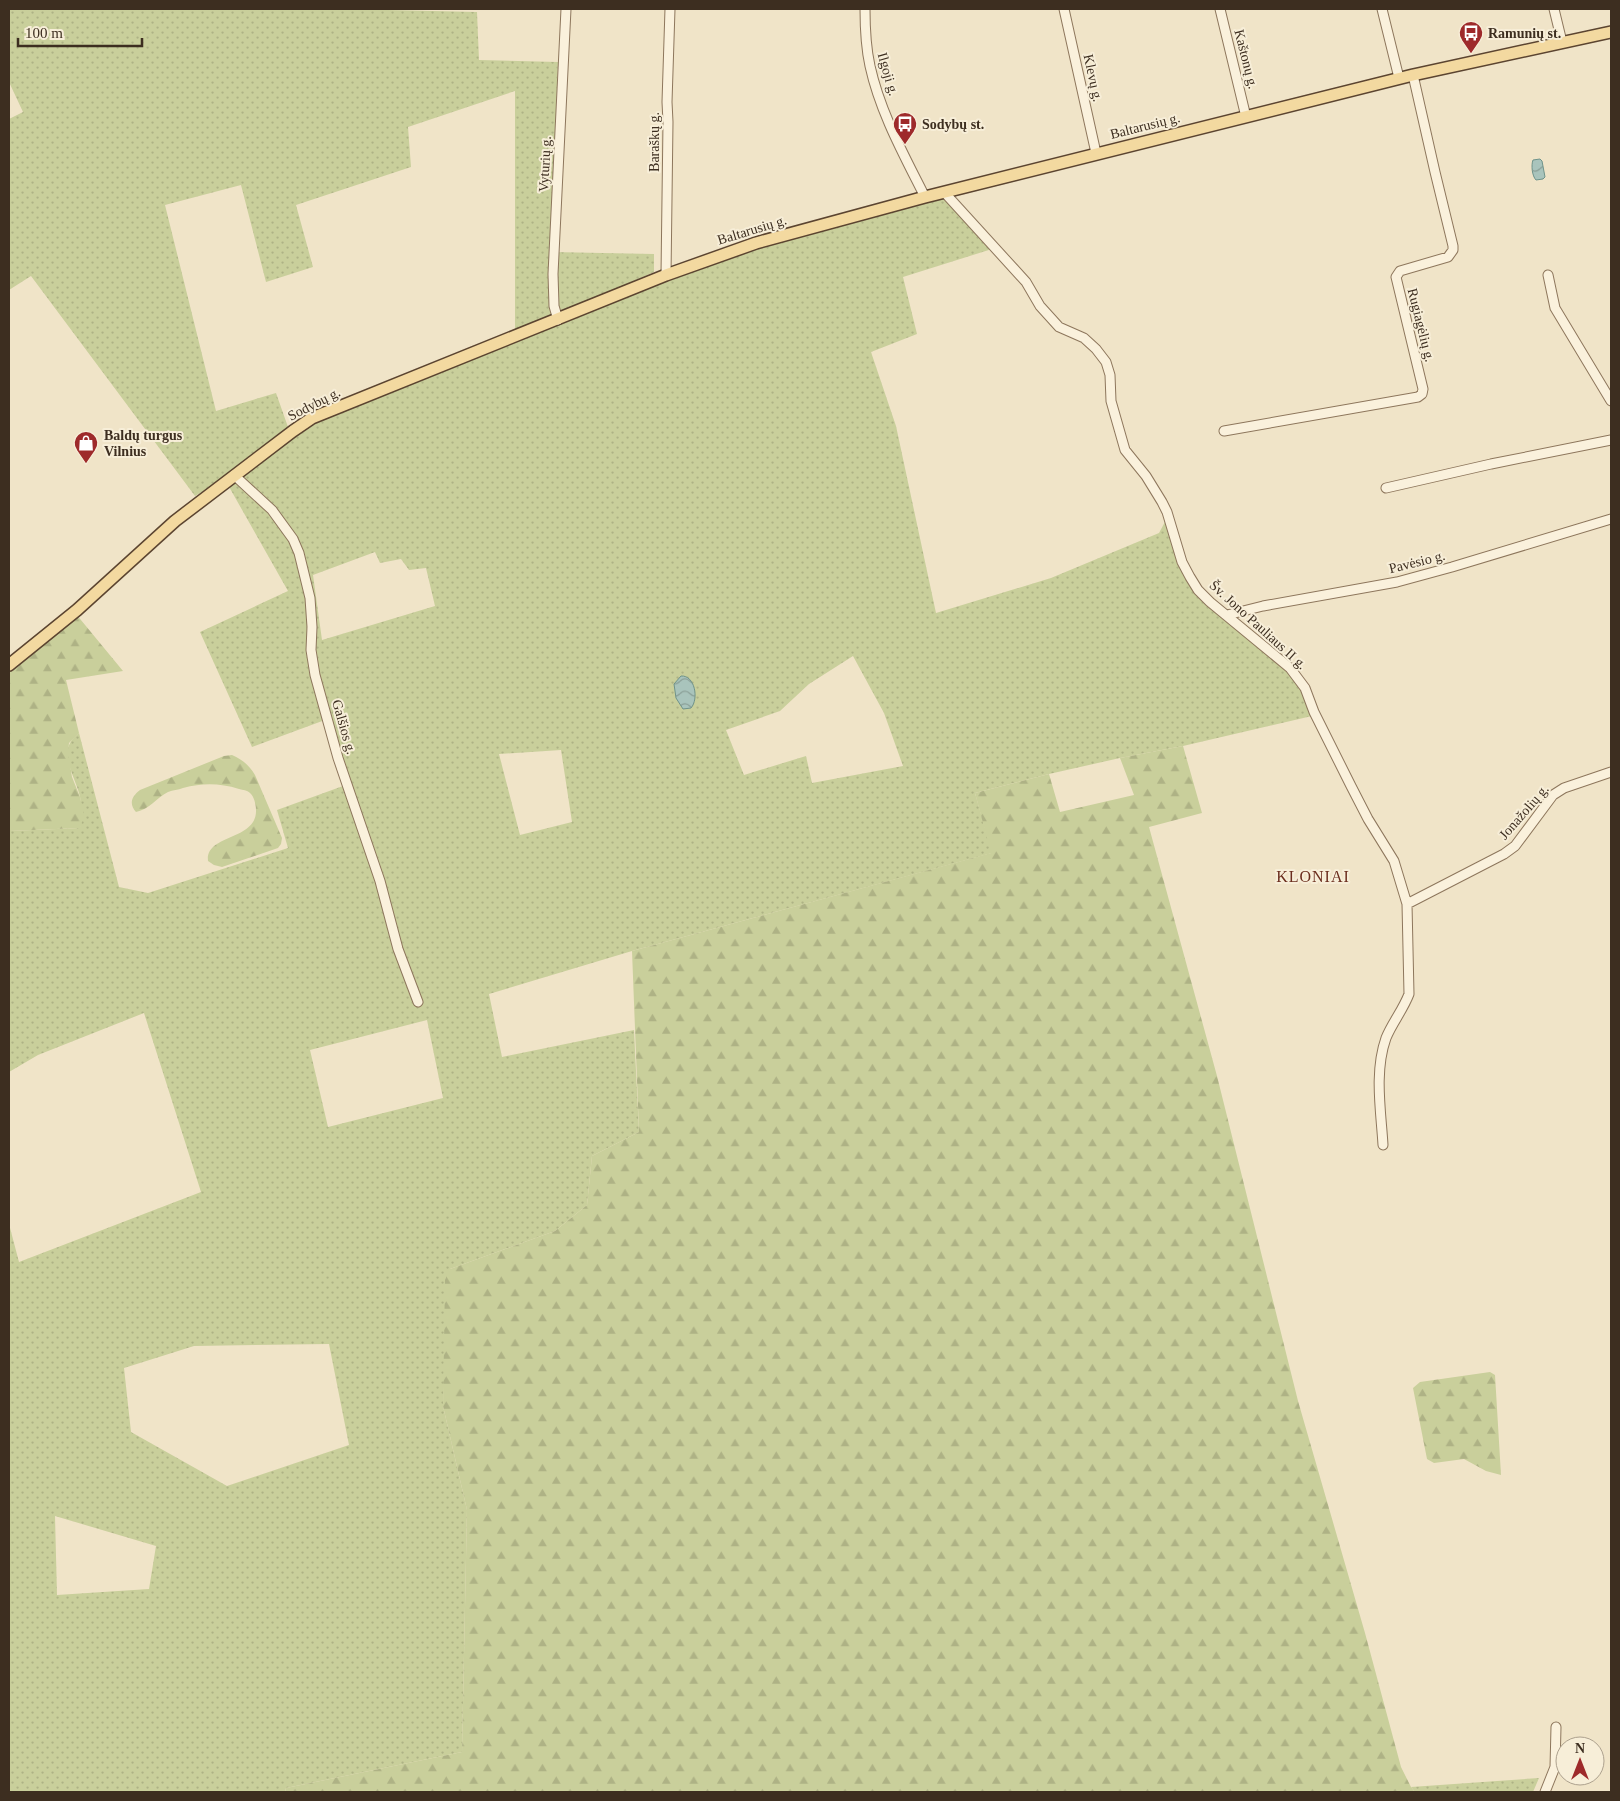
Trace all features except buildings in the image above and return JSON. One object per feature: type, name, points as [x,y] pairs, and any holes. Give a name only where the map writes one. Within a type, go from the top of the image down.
[{"type":"main road","name":"Baltarusių g.","points":[[690,266],[756,243],[1096,153],[1399,78],[1611,32]]},
{"type":"main road","name":"Sodybų g.","points":[[9,665],[77,610],[175,521],[293,430],[326,412],[690,266]]},
{"type":"street","name":"Vyturių g.","points":[[558,320],[554,306],[553,274],[566,9]]},
{"type":"street","name":"Baraškų g.","points":[[666,275],[667,102],[670,9]]},
{"type":"street","name":"Ilgoji g.","points":[[865,9],[867,50],[875,85],[897,139],[925,197]]},
{"type":"street","name":"Klevų g.","points":[[1064,9],[1096,153]]},
{"type":"street","name":"Kaštonų g.","points":[[1220,9],[1246,116]]},
{"type":"street","points":[[1382,9],[1399,78]]},
{"type":"street","points":[[1554,9],[1562,42]]},
{"type":"street","name":"Rugiagėlių g.","points":[[1224,431],[1418,397],[1422,394],[1423,389],[1396,277],[1400,271],[1448,256],[1454,246],[1413,75]]},
{"type":"street","name":"Šv. Jono Pauliaus II g.","points":[[944,192],[1026,282],[1040,306],[1058,327],[1084,338],[1106,362],[1110,375],[1111,401],[1125,450],[1146,476],[1162,502],[1167,512],[1182,562],[1190,577],[1198,590],[1290,668],[1305,688],[1314,712],[1350,786],[1394,861],[1407,904],[1409,994],[1386,1038],[1381,1059],[1379,1076],[1382,1145]]},
{"type":"street","points":[[1548,274],[1555,308],[1611,401]]},
{"type":"street","points":[[1386,488],[1491,464],[1611,440]]},
{"type":"street","name":"Galšios g.","points":[[234,475],[272,510],[293,539],[299,553],[310,598],[311,650],[315,675],[338,758],[380,881],[398,949],[418,1002]]},
{"type":"street","name":"Pavėsio g.","points":[[1227,615],[1290,601],[1397,582],[1611,519]]},
{"type":"street","name":"Jonažolių g.","points":[[1407,904],[1504,854],[1515,846],[1553,795],[1564,788],[1611,772]]},
{"type":"street","points":[[1545,1792],[1554,1767],[1556,1726]]},
{"type":"green space","points":[[9,9],[388,9],[477,12],[479,60],[558,62],[551,252],[654,254],[654,272],[515,333],[515,91],[408,127],[411,167],[296,205],[313,267],[266,282],[241,185],[165,205],[216,411],[276,393],[288,427],[207,489],[195,496],[31,276],[9,290],[9,119],[23,112],[9,82]]},
{"type":"green space","points":[[944,198],[992,249],[903,277],[917,334],[871,352],[896,426],[936,613],[1051,578],[1159,533],[1166,520],[1182,569],[1291,674],[1299,686],[1312,716],[1183,746],[1049,774],[975,793],[992,853],[632,951],[489,994],[502,1057],[634,1030],[639,1132],[592,1156],[587,1205],[555,1231],[450,1269],[443,1406],[467,1510],[462,1752],[286,1788],[285,1792],[9,1792],[9,1224],[19,1262],[201,1192],[144,1013],[38,1055],[9,1072],[9,831],[80,828],[80,797],[67,755],[68,747],[79,733],[119,887],[148,893],[288,848],[277,810],[343,786],[325,720],[252,747],[200,632],[288,591],[228,485],[304,429],[338,412],[678,275],[784,240]],"holes":[[[375,552],[380,563],[401,559],[409,570],[426,568],[435,606],[322,640],[313,575]],[[853,656],[884,713],[903,766],[812,783],[806,756],[744,775],[726,730],[780,711],[809,684]],[[561,750],[572,822],[520,835],[499,754]],[[427,1020],[443,1098],[328,1127],[310,1050]],[[329,1344],[349,1445],[227,1486],[131,1432],[124,1368],[194,1346]],[[55,1516],[156,1546],[149,1589],[57,1595]]]},
{"type":"green space","points":[[76,614],[123,671],[66,680],[79,733],[69,743],[68,753],[72,777],[80,797],[84,815],[80,828],[9,831],[9,672]]},
{"type":"green space","points":[[1183,746],[1202,813],[1149,827],[1217,1076],[1298,1401],[1365,1633],[1401,1767],[1415,1792],[285,1792],[286,1788],[462,1752],[467,1510],[443,1406],[445,1280],[450,1269],[555,1231],[587,1205],[592,1156],[639,1132],[632,951],[991,853],[975,793],[1049,774],[1060,812],[1134,795],[1120,758]]},
{"type":"green space","points":[[232,755],[245,763],[255,775],[282,838],[278,848],[222,867],[208,861],[209,852],[222,841],[240,833],[254,820],[256,806],[253,796],[249,792],[218,785],[190,786],[168,792],[141,811],[136,812],[132,806],[132,801],[140,790],[224,756]]},
{"type":"green space","points":[[1490,1372],[1495,1375],[1501,1475],[1486,1471],[1464,1459],[1434,1463],[1427,1459],[1413,1388],[1420,1382]]},
{"type":"green space","points":[[1539,1778],[1533,1792],[1415,1792],[1411,1787]]},
{"type":"water","points":[[1540,159],[1545,177],[1536,180],[1532,162],[1533,160]]},
{"type":"water","points":[[681,676],[690,679],[694,688],[695,699],[691,708],[683,709],[676,698],[674,684]]},
{"type":"place","name":"Ramunių st.","points":[[1471,54]]},
{"type":"place","name":"Sodybų st.","points":[[905,145]]},
{"type":"place","name":"Baldų turgus Vilnius","points":[[86,464]]},
{"type":"district","name":"KLONIAI","points":[[1313,876]]}]
